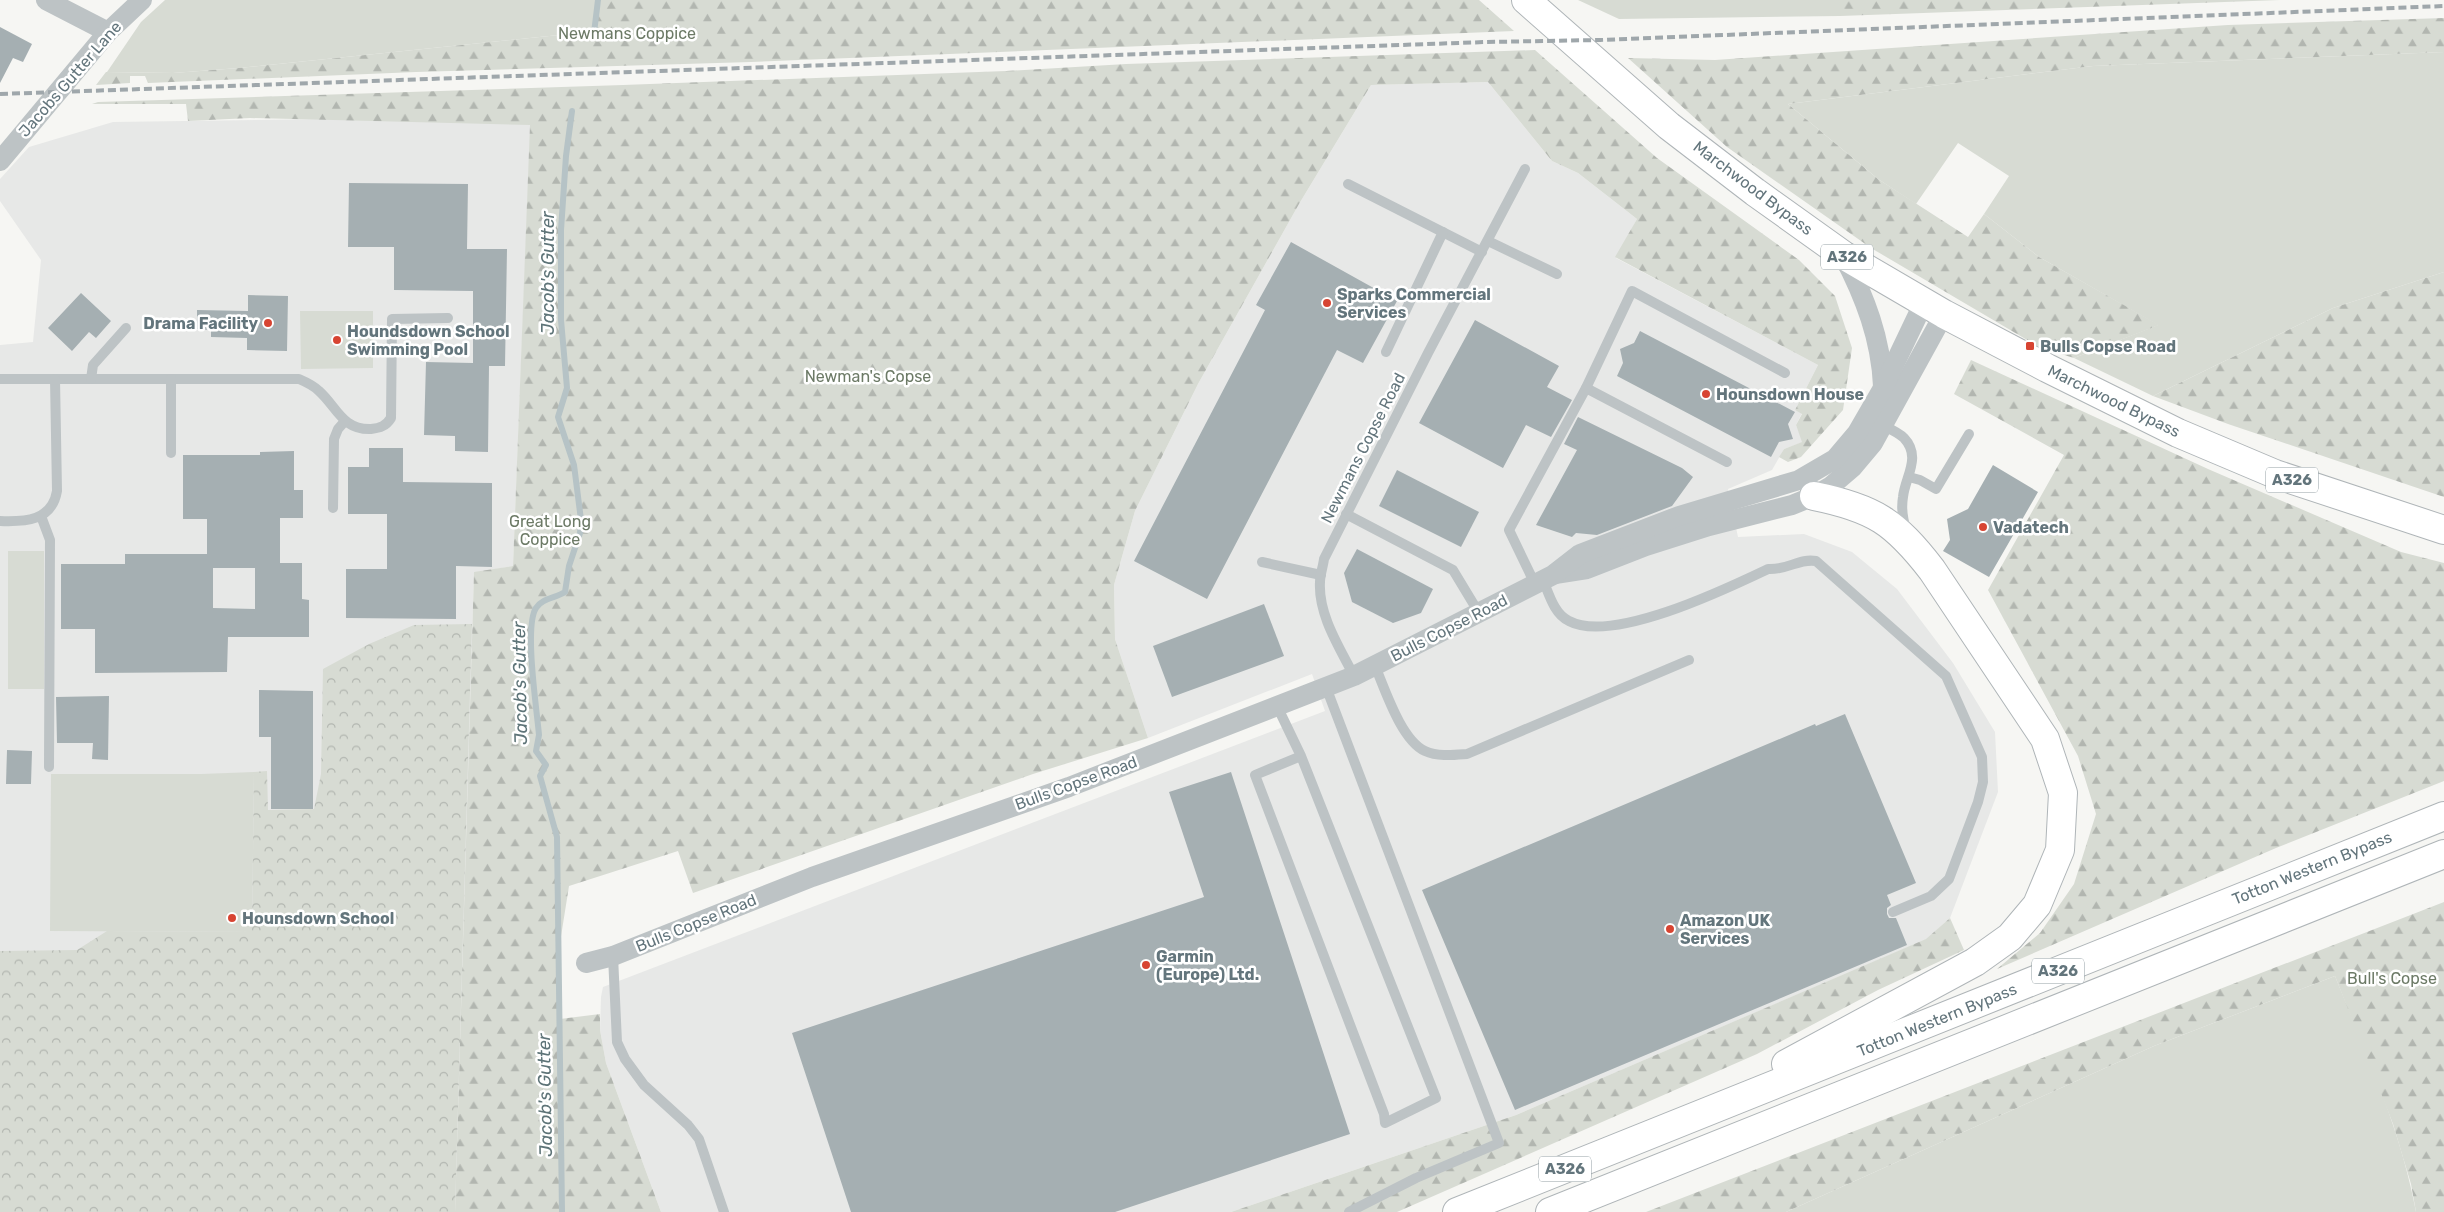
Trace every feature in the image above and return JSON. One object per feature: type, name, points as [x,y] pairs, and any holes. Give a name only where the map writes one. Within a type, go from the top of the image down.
[{"type":"main road","name":"Marchwood Bypass","points":[[1526,0],[1670,126],[1755,192],[1843,255],[1934,308],[2047,368],[2178,433],[2275,474],[2444,530]]},
{"type":"main road","points":[[1673,1126],[1975,962],[2010,937],[2037,905],[2060,850],[2063,793],[2045,739],[1932,570],[1912,544],[1889,522],[1861,507],[1814,496]]},
{"type":"main road","name":"Totton Western Bypass","points":[[1457,1212],[2444,816]]},
{"type":"main road","name":"A326","points":[[1550,1212],[2444,854]]},
{"type":"street","points":[[46,0],[108,32]]},
{"type":"street","name":"Jacobs Gutter Lane","points":[[0,161],[108,32],[142,0]]},
{"type":"street","points":[[1843,255],[1859,285],[1870,313],[1881,357],[1883,388]]},
{"type":"street","name":"Bulls Copse Road","points":[[1544,579],[1587,569],[1646,546],[1709,526],[1792,505],[1814,496],[1842,478],[1873,443],[1875,421],[1883,388],[1934,308]]},
{"type":"street","name":"Bulls Copse Road","points":[[586,963],[613,956],[812,877],[1069,787],[1354,676],[1544,579],[1580,554],[1624,536],[1750,493],[1799,480],[1835,459],[1875,421],[1934,308]]},
{"type":"lane","name":"Newmans Copse Road","points":[[1354,676],[1328,622],[1322,601],[1320,582],[1324,559],[1525,169]]},
{"type":"lane","points":[[1348,184],[1482,252]]},
{"type":"lane","points":[[1386,352],[1443,232]]},
{"type":"lane","points":[[1488,241],[1557,274]]},
{"type":"lane","points":[[1785,373],[1632,291],[1586,388],[1509,530],[1544,579],[1554,605],[1567,621],[1578,625],[1622,625],[1648,618],[1768,569],[1782,569],[1809,560],[1824,565],[1946,676],[1982,757],[1983,782],[1978,802],[1949,879],[1931,896],[1894,912]]},
{"type":"lane","points":[[0,379],[299,380],[307,382],[321,392],[345,422],[354,427],[372,429],[387,424],[391,418],[392,318],[448,318]]},
{"type":"lane","points":[[91,379],[93,366],[126,328]]},
{"type":"lane","points":[[0,521],[29,521],[41,516],[51,508],[57,491],[55,379]]},
{"type":"lane","points":[[170,379],[171,453]]},
{"type":"lane","points":[[1586,388],[1726,462]]},
{"type":"lane","points":[[1875,421],[1902,436],[1909,446],[1913,458],[1903,497],[1902,509],[1912,544]]},
{"type":"lane","points":[[333,508],[334,439],[338,429],[345,422]]},
{"type":"lane","points":[[1909,477],[1920,480],[1936,489],[1969,434]]},
{"type":"lane","points":[[1346,514],[1452,570],[1479,613]]},
{"type":"lane","points":[[41,516],[50,540],[49,767]]},
{"type":"lane","points":[[1262,562],[1321,575]]},
{"type":"lane","points":[[1374,666],[1405,732],[1413,742],[1424,751],[1452,755],[1467,754],[1689,660]]},
{"type":"lane","points":[[1326,687],[1499,1143],[1416,1178],[1349,1212]]},
{"type":"lane","points":[[1277,706],[1301,756],[1436,1098],[1385,1123],[1384,1114],[1255,775],[1301,756]]},
{"type":"lane","points":[[613,956],[617,1042],[644,1085],[688,1125],[699,1139],[724,1212]]},
{"type":"shaded area","points":[[1488,82],[1552,161],[1578,173],[1637,219],[1616,258],[1818,365],[1795,410],[1802,413],[1796,425],[1803,442],[1784,449],[1772,470],[1728,489],[1738,537],[1804,534],[1852,552],[1897,589],[1953,663],[1995,732],[1998,792],[1950,918],[1927,939],[1516,1115],[1231,1212],[661,1212],[606,1063],[600,1030],[603,987],[1325,711],[1312,674],[1148,738],[1115,639],[1114,585],[1135,511],[1198,384],[1299,204],[1371,85]]},
{"type":"shaded area","name":"Hounsdown School","points":[[531,116],[513,566],[474,573],[455,1212],[0,1212],[0,345],[33,342],[41,260],[0,201],[0,179],[29,147],[113,122]]},
{"type":"green space","points":[[165,0],[601,0],[591,36],[559,35],[173,73],[107,72],[141,22]]},
{"type":"green space","name":"Newmans Coppice","points":[[601,0],[1479,0],[1514,31],[751,62],[416,72],[148,83],[145,76],[130,76],[130,83],[96,85],[106,72],[173,73],[559,35],[591,36]]},
{"type":"green space","points":[[1578,0],[1840,0],[1840,16],[1619,19]]},
{"type":"green space","points":[[1840,0],[2280,0],[1840,16]]},
{"type":"green space","points":[[2444,18],[2444,52],[2093,66],[1788,104],[1878,179],[1968,237],[1984,214],[2039,257],[2159,325],[2074,358],[2041,348],[1871,248],[1727,147],[1628,58],[1715,60],[2228,25]]},
{"type":"green space","name":"Newman's Copse","points":[[1535,50],[1657,158],[1799,260],[1835,296],[1852,348],[1843,410],[1801,457],[1788,462],[1779,457],[1784,449],[1802,442],[1796,425],[1802,414],[1795,410],[1818,365],[1615,257],[1637,219],[1578,173],[1552,161],[1488,82],[1371,85],[1299,204],[1198,384],[1135,511],[1114,585],[1115,639],[1148,738],[1033,774],[693,893],[678,851],[569,886],[559,949],[560,1019],[600,1014],[600,1030],[606,1063],[661,1212],[455,1212],[474,572],[513,566],[530,125],[250,118],[188,121],[186,104],[92,104],[98,102],[623,85],[1006,71],[1126,64]]},
{"type":"green space","points":[[2444,52],[2444,272],[2333,308],[2153,396],[2074,358],[2158,325],[2039,257],[1984,214],[2009,176],[1958,143],[1916,204],[1878,179],[1788,104],[2093,66]]},
{"type":"green space","points":[[2444,272],[2444,497],[2228,424],[2153,396],[2333,308]]},
{"type":"green space","name":"Houndsdown School Swimming Pool","points":[[300,311],[373,311],[373,368],[301,369]]},
{"type":"green space","points":[[1971,360],[2208,469],[2401,552],[2444,563],[2444,781],[2276,848],[1997,969],[2040,933],[2074,884],[2096,814],[2078,756],[1988,590],[2064,455],[1954,394]]},
{"type":"green space","points":[[8,551],[44,551],[44,689],[8,689]]},
{"type":"green space","points":[[472,624],[455,1212],[0,1212],[0,951],[77,950],[107,931],[252,932],[254,772],[267,771],[268,810],[314,809],[321,774],[323,669],[369,644],[414,625]]},
{"type":"green space","points":[[254,772],[252,932],[50,931],[51,774]]},
{"type":"green space","name":"Bull's Copse","points":[[2444,902],[2444,1212],[2416,1212],[2411,1184],[2393,1124],[2335,976],[2154,1046],[1786,1212],[1646,1212]]},
{"type":"green space","points":[[1950,918],[1964,950],[1878,990],[1757,1054],[1397,1212],[1231,1212],[1516,1115],[1926,939]]},
{"type":"green space","points":[[2335,976],[2382,1092],[2401,1151],[2416,1212],[1786,1212],[2154,1046]]},
{"type":"building","points":[[0,27],[32,44],[23,62],[13,58],[0,83]]},
{"type":"building","points":[[349,183],[468,184],[467,249],[507,249],[505,366],[489,366],[488,452],[455,451],[455,436],[424,435],[426,362],[473,363],[473,291],[394,290],[394,247],[348,247]]},
{"type":"building","points":[[1291,242],[1397,301],[1363,363],[1337,350],[1207,599],[1134,561],[1265,310],[1256,305]]},
{"type":"building","points":[[81,293],[111,321],[96,338],[89,332],[72,351],[48,328]]},
{"type":"building","name":"Drama Facility","points":[[248,295],[288,296],[287,351],[247,350],[247,338],[211,337],[211,330],[197,329],[197,310],[248,311]]},
{"type":"building","points":[[1475,320],[1559,366],[1547,387],[1572,400],[1551,437],[1526,425],[1503,468],[1419,423]]},
{"type":"building","name":"Hounsdown House","points":[[1640,331],[1795,412],[1788,424],[1793,439],[1779,442],[1771,457],[1617,376],[1623,363],[1620,349],[1634,343]]},
{"type":"building","points":[[1578,417],[1682,468],[1693,477],[1672,506],[1597,535],[1576,533],[1572,537],[1536,525],[1577,450],[1564,444]]},
{"type":"building","points":[[369,448],[403,448],[403,482],[492,483],[492,567],[456,566],[456,619],[346,618],[346,569],[387,569],[387,514],[348,514],[348,467],[369,467]]},
{"type":"building","points":[[294,451],[294,490],[303,490],[303,518],[280,518],[280,563],[302,563],[302,599],[309,600],[309,637],[228,637],[227,672],[95,673],[95,629],[61,629],[61,564],[125,564],[125,554],[207,554],[207,519],[183,519],[183,455],[260,455],[260,452]],"holes":[[[213,568],[255,568],[255,609],[213,608]]]},
{"type":"building","name":"Vadatech","points":[[1993,465],[2038,492],[1989,577],[1943,551],[1950,540],[1947,519],[1968,509]]},
{"type":"building","points":[[1397,470],[1479,512],[1461,547],[1379,506]]},
{"type":"building","points":[[1357,549],[1433,589],[1421,613],[1393,623],[1352,602],[1344,573]]},
{"type":"building","points":[[1264,604],[1284,656],[1172,697],[1153,646]]},
{"type":"building","points":[[259,690],[313,691],[313,809],[271,809],[271,737],[259,737]]},
{"type":"building","points":[[109,696],[108,760],[92,759],[93,743],[57,743],[56,697]]},
{"type":"building","name":"Amazon UK Services","points":[[1845,714],[1916,883],[1887,895],[1891,905],[1887,908],[1887,914],[1889,918],[1896,918],[1907,945],[1515,1110],[1422,890],[1815,724],[1816,726]]},
{"type":"building","points":[[7,750],[32,751],[31,784],[6,784]]},
{"type":"building","name":"Garmin (Europe) Ltd.","points":[[1231,772],[1350,1134],[1115,1212],[851,1212],[792,1033],[1204,897],[1169,792]]},
{"type":"waterway","name":"Jacob's Gutter","points":[[594,33],[598,0]]},
{"type":"waterway","name":"Jacob's Gutter","points":[[562,1212],[557,837],[540,776],[546,765],[536,751],[539,735],[532,669],[531,632],[536,608],[545,600],[565,592],[569,566],[580,533],[581,520],[574,465],[558,417],[567,388],[561,320],[561,230],[566,156],[572,111]]},
{"type":"railway","points":[[0,94],[1486,42],[1600,40],[2444,6]]},
{"type":"place","name":"Sparks Commercial Services","points":[[1327,303]]},
{"type":"place","name":"Drama Facility","points":[[268,323]]},
{"type":"place","name":"Houndsdown School Swimming Pool","points":[[337,340]]},
{"type":"place","name":"Bulls Copse Road","points":[[2030,346]]},
{"type":"place","name":"Hounsdown House","points":[[1706,394]]},
{"type":"place","name":"Vadatech","points":[[1983,527]]},
{"type":"place","name":"Hounsdown School","points":[[232,918]]},
{"type":"place","name":"Amazon UK Services","points":[[1670,929]]},
{"type":"place","name":"Garmin (Europe) Ltd.","points":[[1146,965]]},
{"type":"park label","name":"Great Long Coppice","points":[[550,530]]}]
